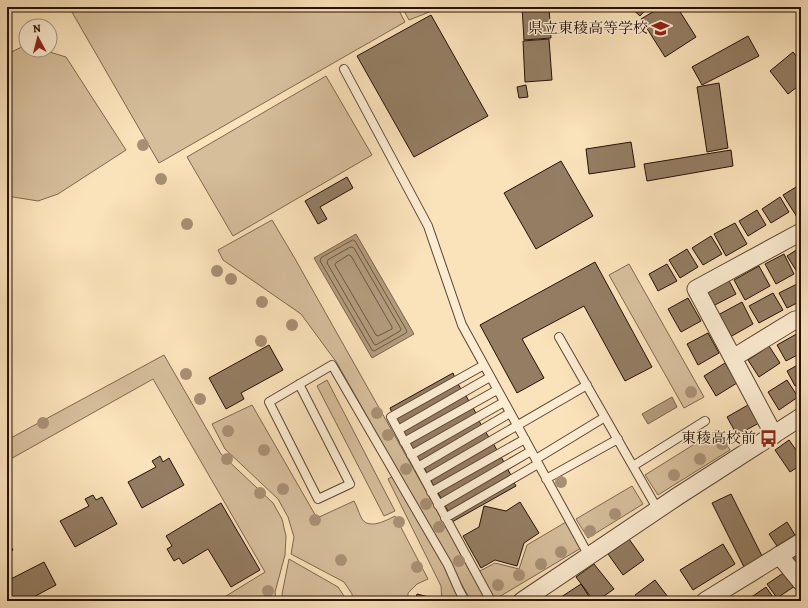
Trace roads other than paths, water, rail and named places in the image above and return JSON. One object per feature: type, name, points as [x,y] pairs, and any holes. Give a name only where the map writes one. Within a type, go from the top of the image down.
[{"type":"street","points":[[774,435],[696,289],[801,232]]},
{"type":"street","points":[[733,358],[795,320],[801,319]]},
{"type":"street","points":[[522,601],[540,596],[589,556],[801,417]]},
{"type":"street","points":[[705,601],[801,542]]},
{"type":"street","points":[[779,556],[801,582]]},
{"type":"lane","points":[[344,69],[428,226],[462,325],[589,556]]},
{"type":"lane","points":[[559,336],[658,510]]},
{"type":"lane","points":[[299,384],[350,484],[318,499],[269,402],[299,384],[332,365],[448,565],[465,601]]},
{"type":"lane","points":[[484,365],[391,416],[491,601]]},
{"type":"lane","points":[[398,430],[490,377]]},
{"type":"lane","points":[[425,480],[587,385]]},
{"type":"lane","points":[[404,442],[498,390]]},
{"type":"lane","points":[[411,455],[504,402]]},
{"type":"lane","points":[[418,467],[510,413]]},
{"type":"lane","points":[[446,518],[605,417]]},
{"type":"lane","points":[[633,466],[705,421]]},
{"type":"lane","points":[[431,492],[525,439]]},
{"type":"lane","points":[[546,479],[618,439]]},
{"type":"lane","points":[[438,505],[531,451]]},
{"type":"water","points":[[356,234],[414,334],[372,358],[314,258]]},
{"type":"water","points":[[672,397],[677,407],[648,424],[642,414]]},
{"type":"place","name":"県立東稜高等学校","points":[[661,28]]},
{"type":"place","name":"東稜高校前","points":[[769,438]]}]
